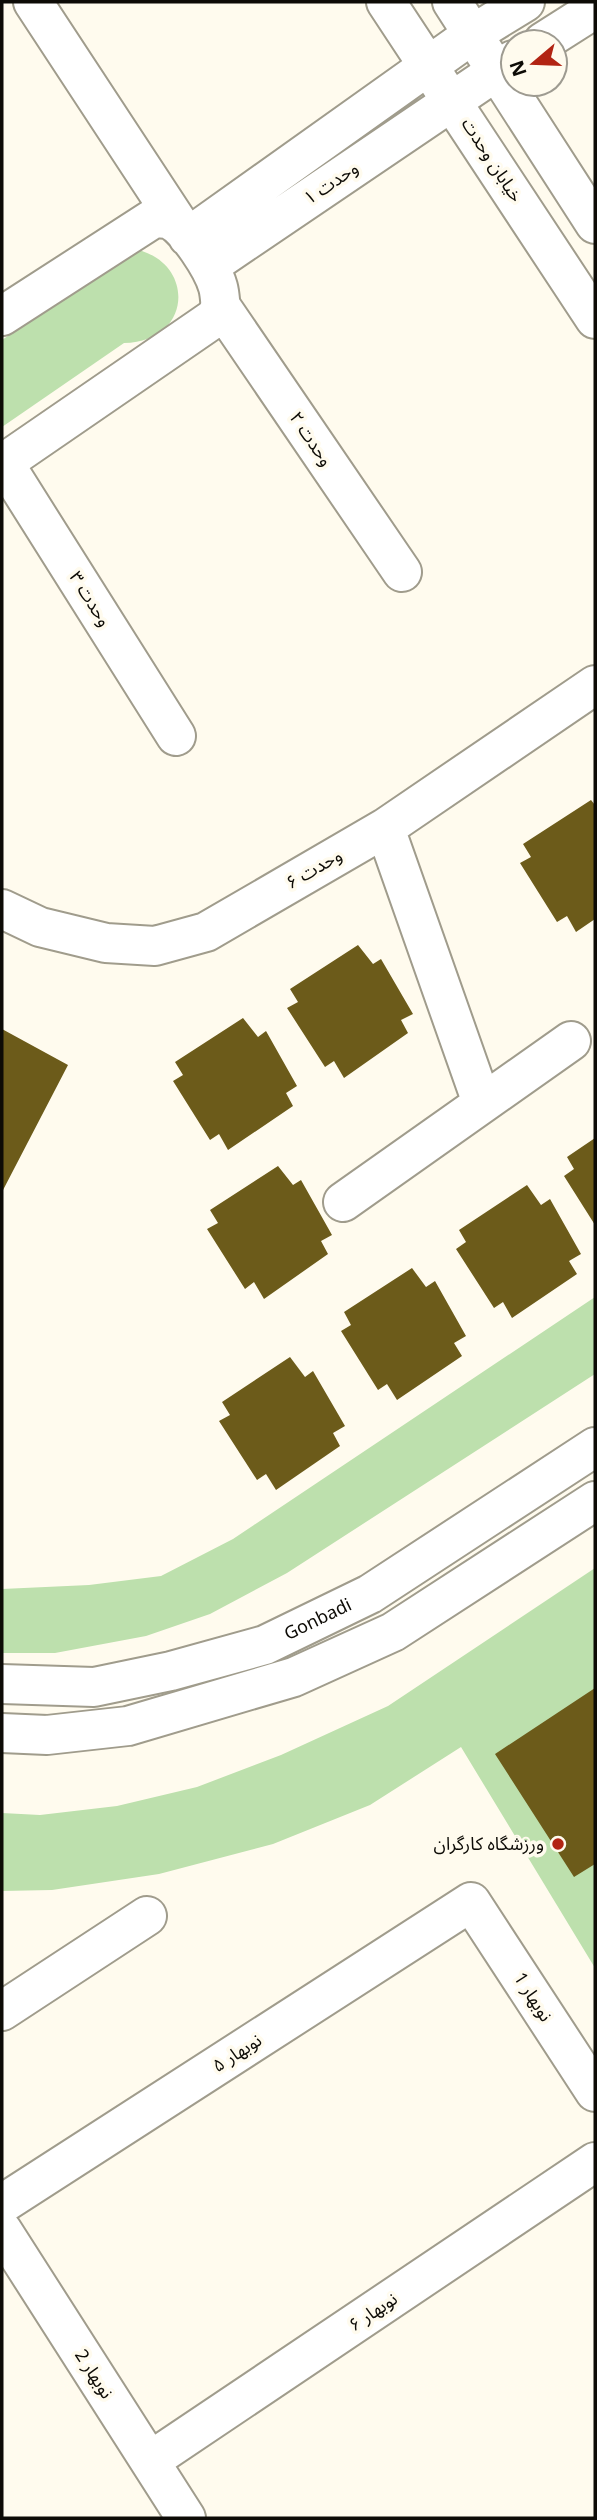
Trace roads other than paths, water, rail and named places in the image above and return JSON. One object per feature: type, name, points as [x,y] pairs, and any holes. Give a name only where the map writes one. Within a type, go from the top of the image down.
[{"type":"street","points":[[3,463],[213,319],[221,309],[218,287],[193,244],[33,2]]},
{"type":"street","name":"خیابان وحدت","points":[[386,2],[595,319]]},
{"type":"street","points":[[452,2],[473,34],[499,60]]},
{"type":"street","points":[[193,244],[473,34],[525,2]]},
{"type":"street","points":[[565,28],[595,9]]},
{"type":"street","name":"وحدت ۱","points":[[193,244],[453,100],[499,70]]},
{"type":"street","points":[[523,98],[595,224]]},
{"type":"street","points":[[2,316],[154,218],[168,219],[193,244]]},
{"type":"street","name":"وحدت ۲","points":[[220,305],[402,572]]},
{"type":"street","name":"وحدت ۳","points":[[3,463],[176,736]]},
{"type":"street","name":"وحدت ۶","points":[[2,909],[40,927],[106,943],[155,946],[206,932],[385,828],[595,685]]},
{"type":"street","points":[[385,828],[482,1103]]},
{"type":"street","points":[[343,1202],[571,1041]]},
{"type":"street","name":"Gonbadi","points":[[2,1684],[94,1687],[171,1671],[265,1645],[370,1594],[595,1447]]},
{"type":"street","points":[[2,1733],[47,1735],[128,1727],[294,1677],[393,1632],[595,1501]]},
{"type":"street","name":"نوبهار 1","points":[[471,1902],[595,2092]]},
{"type":"street","name":"نوبهار ۵","points":[[2,2204],[471,1902]]},
{"type":"street","points":[[2,2011],[147,1916]]},
{"type":"street","name":"نوبهار ۶","points":[[150,2461],[595,2162]]},
{"type":"street","name":"نوبهار 2","points":[[2,2230],[186,2518]]},
{"type":"place","name":"ورزشگاه کارگران","points":[[558,1844]]}]
